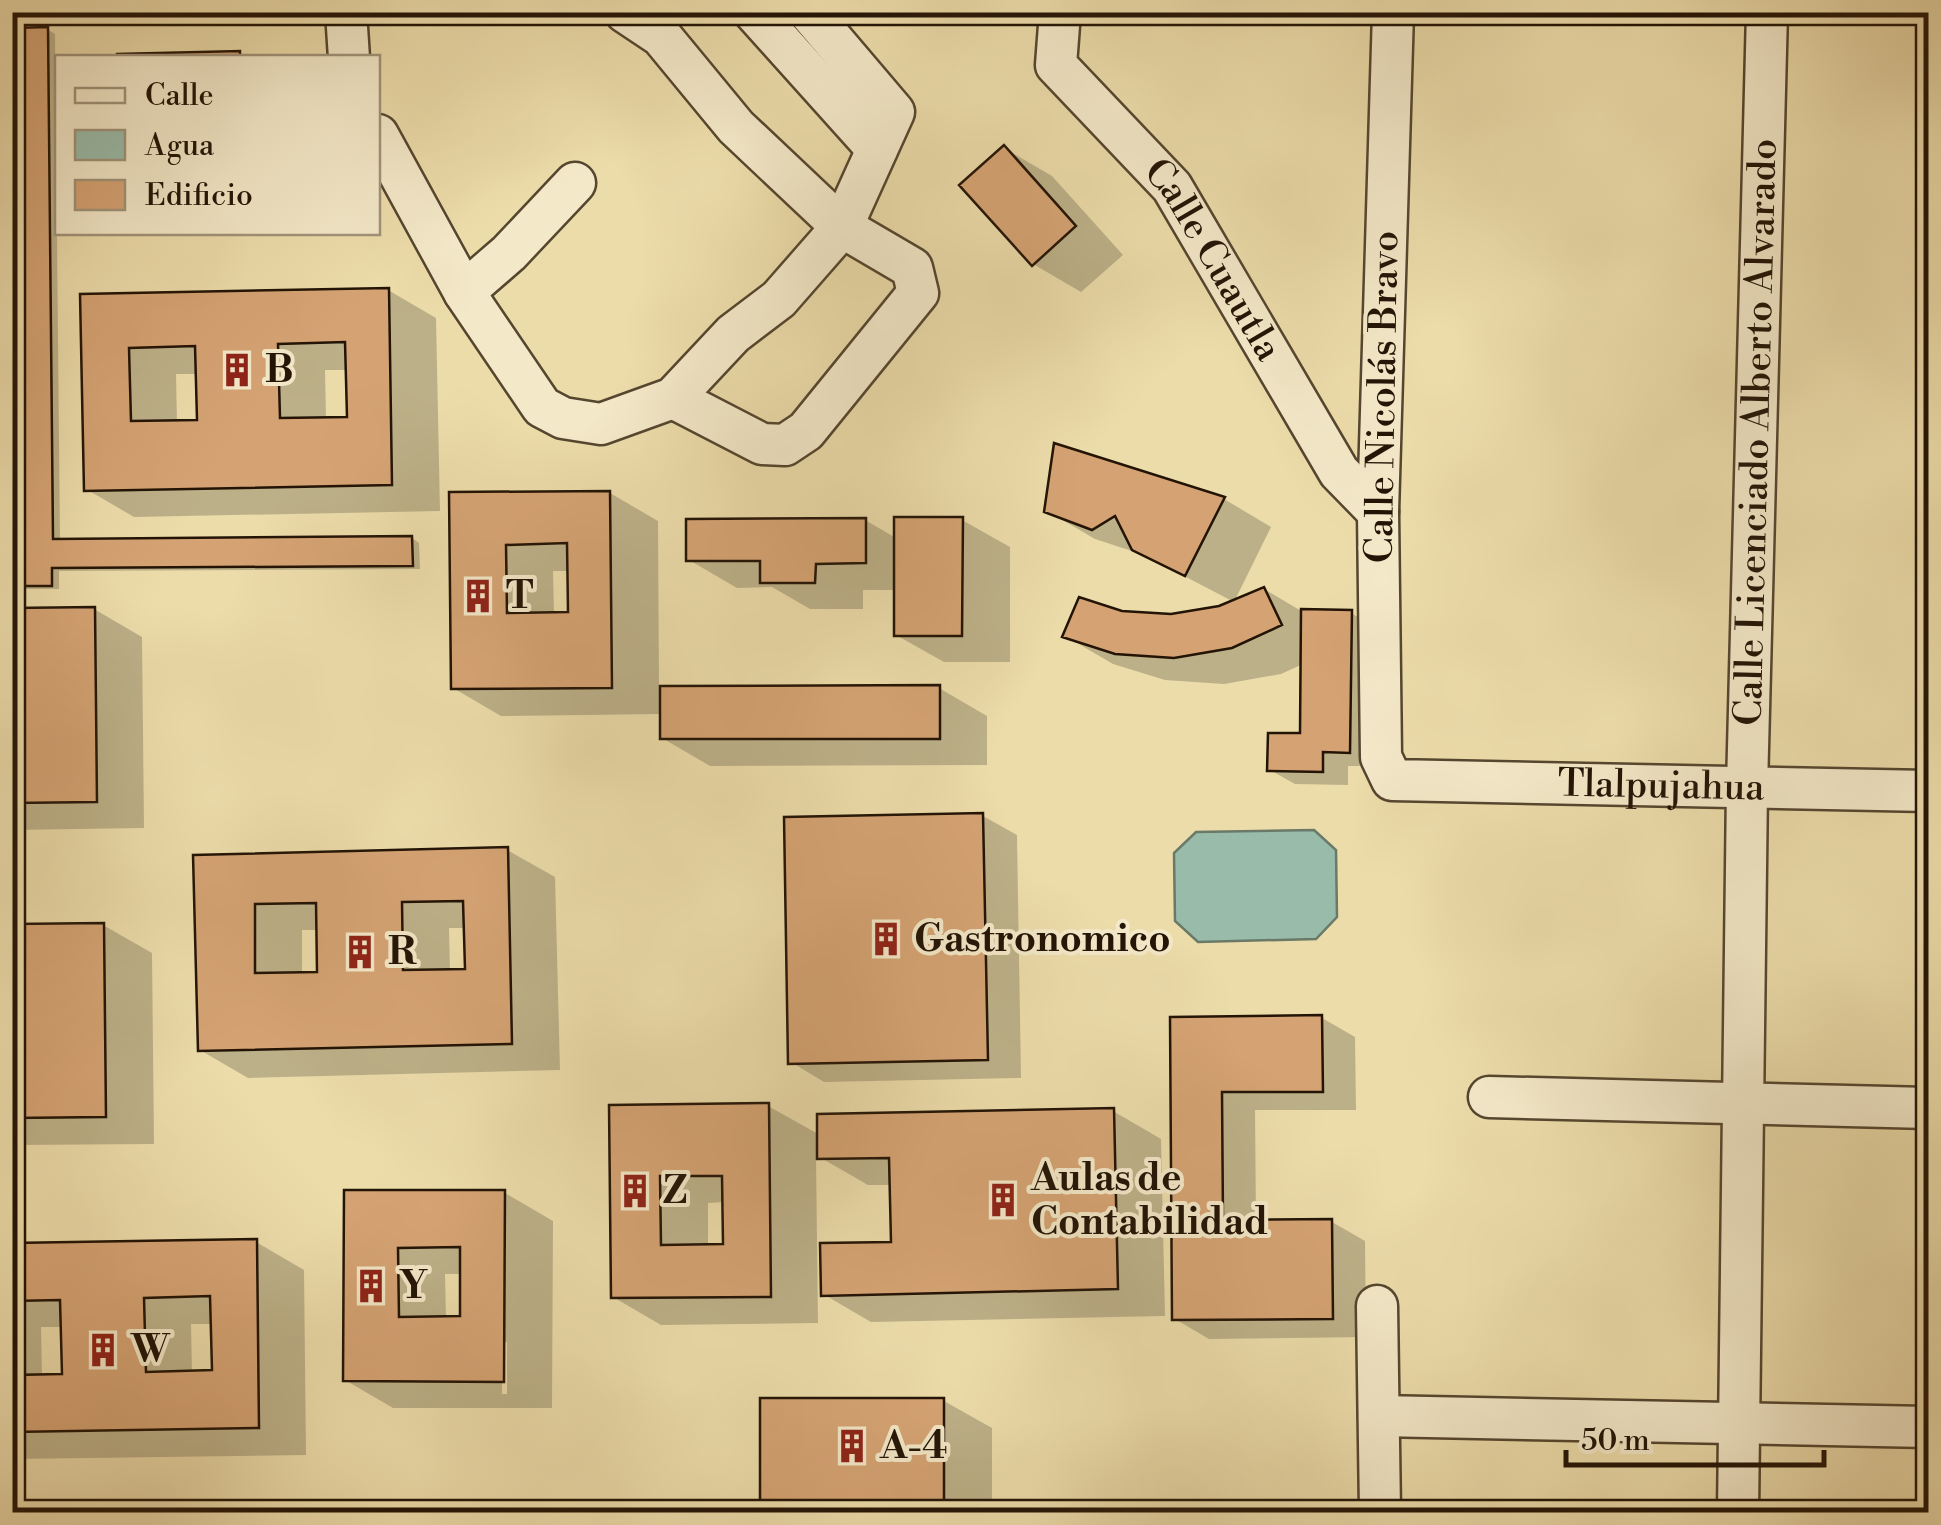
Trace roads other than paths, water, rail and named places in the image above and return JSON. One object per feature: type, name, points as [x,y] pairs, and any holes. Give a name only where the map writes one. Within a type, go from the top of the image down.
[{"type":"street","points":[[346,12],[349,55]]},
{"type":"street","points":[[624,12],[661,36],[736,127],[842,228],[912,268],[918,294],[806,431],[786,446],[762,444],[673,398]]},
{"type":"street","points":[[754,12],[876,149]]},
{"type":"street","points":[[380,139],[464,292],[542,408],[563,418],[601,424],[673,398],[733,334],[778,299],[842,228],[894,112],[808,12]]},
{"type":"street","name":"Calle Cuautla","points":[[1060,12],[1056,65],[1172,187],[1339,472],[1378,512]]},
{"type":"street","name":"Calle Nicolás Bravo","points":[[1392,12],[1378,512],[1380,757],[1392,780]]},
{"type":"street","name":"Calle Licenciado Alberto Alvarado","points":[[1738,1512],[1747,787],[1767,12]]},
{"type":"street","points":[[464,292],[510,252],[575,183]]},
{"type":"street","name":"Tlalpujahua","points":[[1392,780],[1928,791]]},
{"type":"street","points":[[1489,1097],[1928,1108]]},
{"type":"street","points":[[1377,1306],[1380,1512]]},
{"type":"street","points":[[1379,1416],[1928,1427]]},
{"type":"water","points":[[1314,830],[1336,850],[1337,917],[1316,939],[1198,942],[1175,921],[1174,853],[1196,832]]},
{"type":"place","name":"B","points":[[237,370]]},
{"type":"place","name":"T","points":[[478,596]]},
{"type":"place","name":"Gastronomico","points":[[886,939]]},
{"type":"place","name":"R","points":[[360,952]]},
{"type":"place","name":"Z","points":[[635,1191]]},
{"type":"place","name":"Aulas de Contabilidad","points":[[1003,1200]]},
{"type":"place","name":"Y","points":[[371,1286]]},
{"type":"place","name":"W","points":[[103,1350]]},
{"type":"place","name":"A-4","points":[[852,1446]]}]
